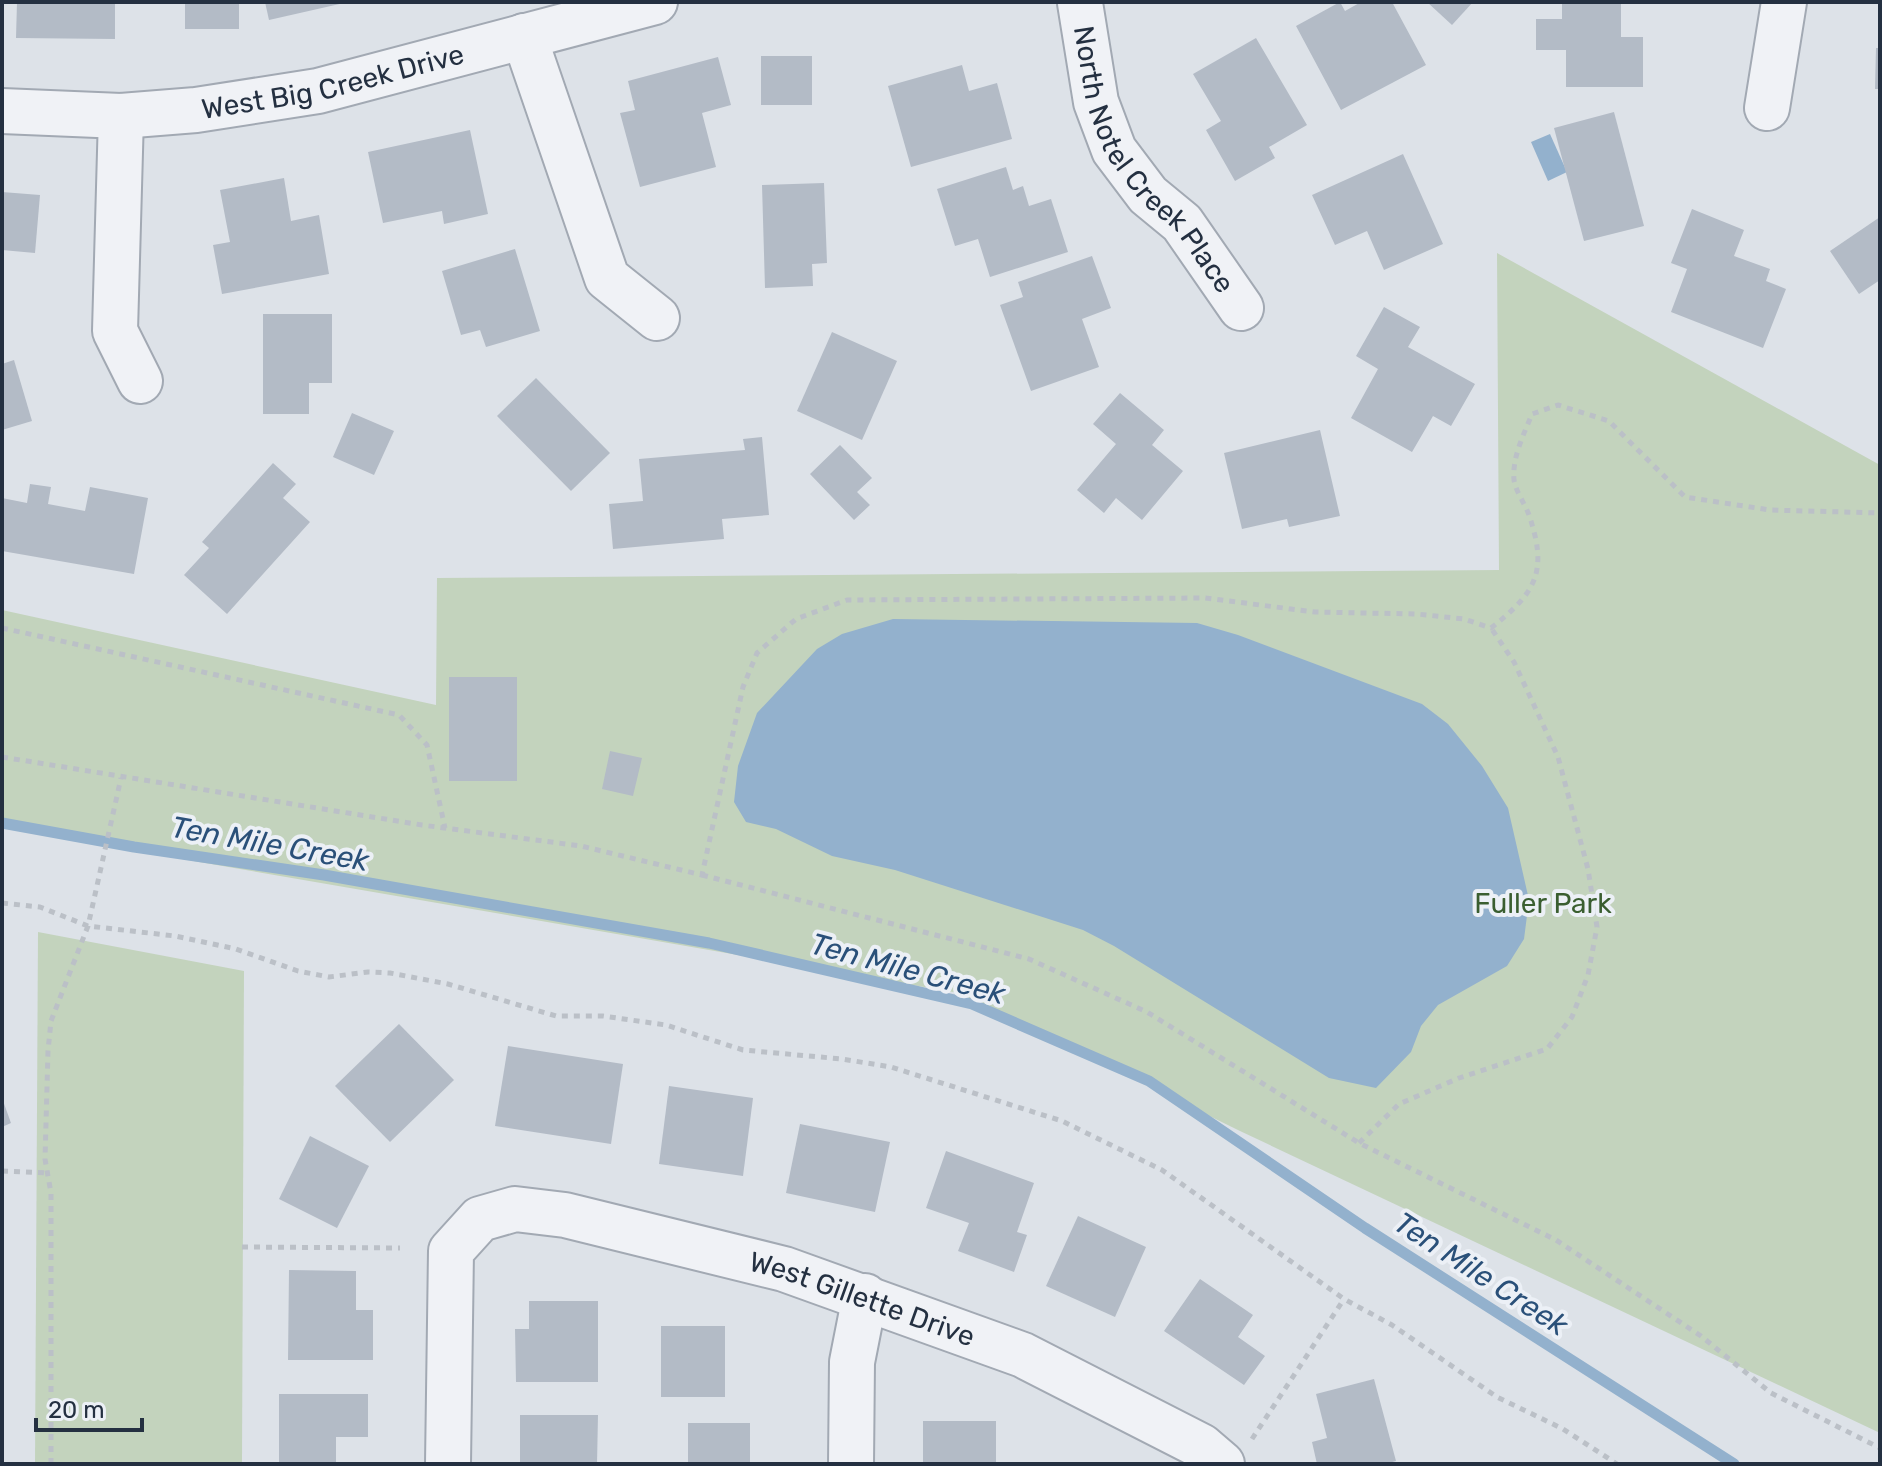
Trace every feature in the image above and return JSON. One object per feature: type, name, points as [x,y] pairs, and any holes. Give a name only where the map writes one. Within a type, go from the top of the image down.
[{"type":"street","name":"West Big Creek Drive","points":[[2,111],[121,116],[196,110],[318,91],[655,2]]},
{"type":"street","points":[[1070,2],[1089,2]]},
{"type":"street","points":[[1767,108],[1784,2]]},
{"type":"street","name":"North Notel Creek Place","points":[[1080,3],[1096,102],[1114,150],[1148,195],[1182,223],[1241,308]]},
{"type":"street","points":[[524,36],[607,278],[657,318]]},
{"type":"street","points":[[121,116],[115,331],[140,381]]},
{"type":"street","name":"West Gillette Drive","points":[[448,1464],[451,1251],[480,1219],[515,1209],[565,1215],[784,1269],[865,1296],[1023,1355],[1201,1446],[1235,1453]]},
{"type":"street","points":[[851,1464],[852,1362],[865,1296]]},
{"type":"path","points":[[1491,628],[1512,612],[1535,581],[1540,559],[1528,513],[1514,481],[1519,446],[1532,414],[1558,405],[1609,421],[1685,497],[1770,510],[1880,513]]},
{"type":"path","points":[[702,875],[743,687],[757,653],[796,619],[847,600],[1205,598],[1315,612],[1417,614],[1464,619],[1491,628],[1514,662],[1558,757],[1588,869],[1597,927],[1588,975],[1572,1017],[1547,1049],[1459,1078],[1399,1104],[1359,1143]]},
{"type":"path","points":[[2,628],[399,715],[427,745],[445,828]]},
{"type":"path","points":[[2,757],[445,828],[581,846],[1029,959],[1147,1012],[1359,1143],[1556,1240],[1701,1336],[1771,1393],[1880,1448]]},
{"type":"path","points":[[51,1464],[51,1193],[46,1144],[51,1021],[88,926],[121,778]]},
{"type":"path","points":[[2,903],[40,907],[88,926],[175,936],[236,949],[298,971],[329,977],[368,972],[405,976],[448,984],[556,1016],[603,1016],[666,1025],[743,1050],[891,1067],[1062,1121],[1162,1170],[1344,1299],[1392,1325],[1497,1397],[1563,1429],[1617,1464]]},
{"type":"path","points":[[2,1171],[48,1173]]},
{"type":"path","points":[[242,1247],[400,1248]]},
{"type":"path","points":[[1235,1453],[1344,1299]]},
{"type":"green space","name":"Fuller Park","points":[[1497,253],[1880,465],[1880,1433],[1240,1131],[959,993],[2,828],[2,610],[436,705],[437,578],[1499,570]]},
{"type":"green space","points":[[38,932],[244,971],[242,1464],[35,1464]]},
{"type":"water","points":[[1550,134],[1567,172],[1548,181],[1531,142]]},
{"type":"water","points":[[893,619],[1197,623],[1238,635],[1422,704],[1448,724],[1482,766],[1508,808],[1529,900],[1524,939],[1507,966],[1438,1005],[1421,1026],[1411,1052],[1376,1088],[1329,1078],[1083,930],[895,870],[832,856],[776,829],[746,822],[734,802],[738,766],[757,713],[817,649],[842,634]]},
{"type":"building","points":[[17,2],[115,2],[115,39],[16,38]]},
{"type":"building","points":[[185,2],[239,2],[239,29],[185,29]]},
{"type":"building","points":[[265,2],[344,2],[344,3],[269,20]]},
{"type":"building","points":[[1340,2],[1345,11],[1361,2],[1392,2],[1426,65],[1341,110],[1296,26]]},
{"type":"building","points":[[1427,2],[1473,2],[1452,25]]},
{"type":"building","points":[[1562,2],[1621,2],[1621,37],[1643,37],[1643,87],[1566,87],[1566,50],[1536,50],[1536,19],[1562,19]]},
{"type":"building","points":[[1256,38],[1307,125],[1269,147],[1275,158],[1235,181],[1206,130],[1221,121],[1193,74]]},
{"type":"building","points":[[1876,48],[1880,48],[1880,89],[1875,89]]},
{"type":"building","points":[[761,56],[812,56],[812,105],[761,105]]},
{"type":"building","points":[[718,57],[731,105],[702,113],[716,167],[640,187],[620,113],[635,110],[628,81]]},
{"type":"building","points":[[962,65],[969,91],[997,83],[1012,139],[911,167],[888,86]]},
{"type":"building","points":[[1614,112],[1644,226],[1584,241],[1554,128]]},
{"type":"building","points":[[470,130],[488,214],[444,224],[442,211],[383,223],[368,152]]},
{"type":"building","points":[[1403,154],[1443,244],[1384,270],[1367,231],[1335,245],[1312,195]]},
{"type":"building","points":[[1006,167],[1013,190],[1023,186],[1029,206],[1051,199],[1068,252],[990,277],[978,239],[955,246],[937,189]]},
{"type":"building","points":[[284,178],[291,221],[319,215],[329,274],[222,294],[213,245],[230,242],[220,190]]},
{"type":"building","points":[[824,183],[827,263],[812,264],[813,286],[765,288],[762,185]]},
{"type":"building","points":[[2,192],[40,195],[35,253],[2,250]]},
{"type":"building","points":[[1692,209],[1744,230],[1734,256],[1770,269],[1766,281],[1786,289],[1763,348],[1671,312],[1687,269],[1671,263]]},
{"type":"building","points":[[1880,217],[1880,280],[1859,294],[1830,251]]},
{"type":"building","points":[[515,249],[540,331],[486,347],[480,330],[461,335],[442,271]]},
{"type":"building","points":[[1092,256],[1111,308],[1082,319],[1099,367],[1031,391],[1000,305],[1023,297],[1018,282]]},
{"type":"building","points":[[1384,307],[1420,327],[1408,347],[1475,384],[1451,426],[1433,416],[1412,452],[1351,418],[1378,369],[1356,356]]},
{"type":"building","points":[[263,314],[332,314],[332,383],[309,383],[309,414],[263,414]]},
{"type":"building","points":[[832,332],[897,361],[862,440],[797,411]]},
{"type":"building","points":[[14,360],[32,421],[2,430],[2,364]]},
{"type":"building","points":[[536,378],[610,453],[571,491],[497,416]]},
{"type":"building","points":[[1120,393],[1164,430],[1152,445],[1183,471],[1142,520],[1116,498],[1104,513],[1077,490],[1116,444],[1093,424]]},
{"type":"building","points":[[352,413],[394,431],[374,475],[333,457]]},
{"type":"building","points":[[1320,430],[1340,516],[1289,527],[1287,519],[1242,529],[1224,453]]},
{"type":"building","points":[[762,437],[769,515],[722,519],[724,539],[613,549],[609,504],[643,501],[639,459],[745,450],[743,439]]},
{"type":"building","points":[[840,445],[872,478],[857,492],[870,505],[854,520],[810,474]]},
{"type":"building","points":[[273,463],[296,484],[283,498],[310,522],[227,614],[184,575],[209,548],[202,542]]},
{"type":"building","points":[[30,484],[51,487],[48,504],[85,511],[90,487],[148,498],[134,574],[2,551],[2,498],[27,503]]},
{"type":"building","points":[[449,677],[517,677],[517,781],[449,781]]},
{"type":"building","points":[[610,751],[642,758],[633,796],[602,789]]},
{"type":"building","points":[[399,1024],[454,1080],[390,1142],[335,1086]]},
{"type":"building","points":[[508,1046],[623,1064],[611,1144],[495,1126]]},
{"type":"building","points":[[669,1086],[753,1098],[743,1176],[659,1164]]},
{"type":"building","points":[[2,1098],[11,1123],[2,1127]]},
{"type":"building","points":[[800,1124],[890,1142],[875,1212],[786,1193]]},
{"type":"building","points":[[310,1136],[369,1166],[337,1228],[279,1199]]},
{"type":"building","points":[[946,1151],[1034,1183],[1017,1232],[1027,1235],[1014,1272],[958,1251],[969,1223],[926,1208]]},
{"type":"building","points":[[1078,1216],[1146,1247],[1115,1317],[1046,1286]]},
{"type":"building","points":[[289,1270],[356,1271],[356,1310],[373,1310],[373,1360],[288,1360]]},
{"type":"building","points":[[1200,1279],[1253,1315],[1238,1337],[1265,1356],[1244,1385],[1164,1331]]},
{"type":"building","points":[[529,1301],[598,1301],[598,1382],[516,1382],[515,1329],[529,1329]]},
{"type":"building","points":[[661,1326],[725,1326],[725,1397],[661,1397]]},
{"type":"building","points":[[1374,1379],[1396,1461],[1385,1464],[1317,1464],[1312,1442],[1327,1438],[1316,1394]]},
{"type":"building","points":[[279,1394],[368,1394],[368,1437],[336,1437],[336,1464],[279,1464]]},
{"type":"building","points":[[520,1415],[598,1415],[597,1464],[520,1464]]},
{"type":"building","points":[[923,1421],[996,1421],[996,1464],[923,1464]]},
{"type":"building","points":[[688,1423],[750,1423],[750,1464],[688,1464]]},
{"type":"waterway","name":"Ten Mile Creek","points":[[2,823],[134,847],[324,875],[709,943],[972,1004],[1149,1081],[1365,1228],[1734,1464]]}]
